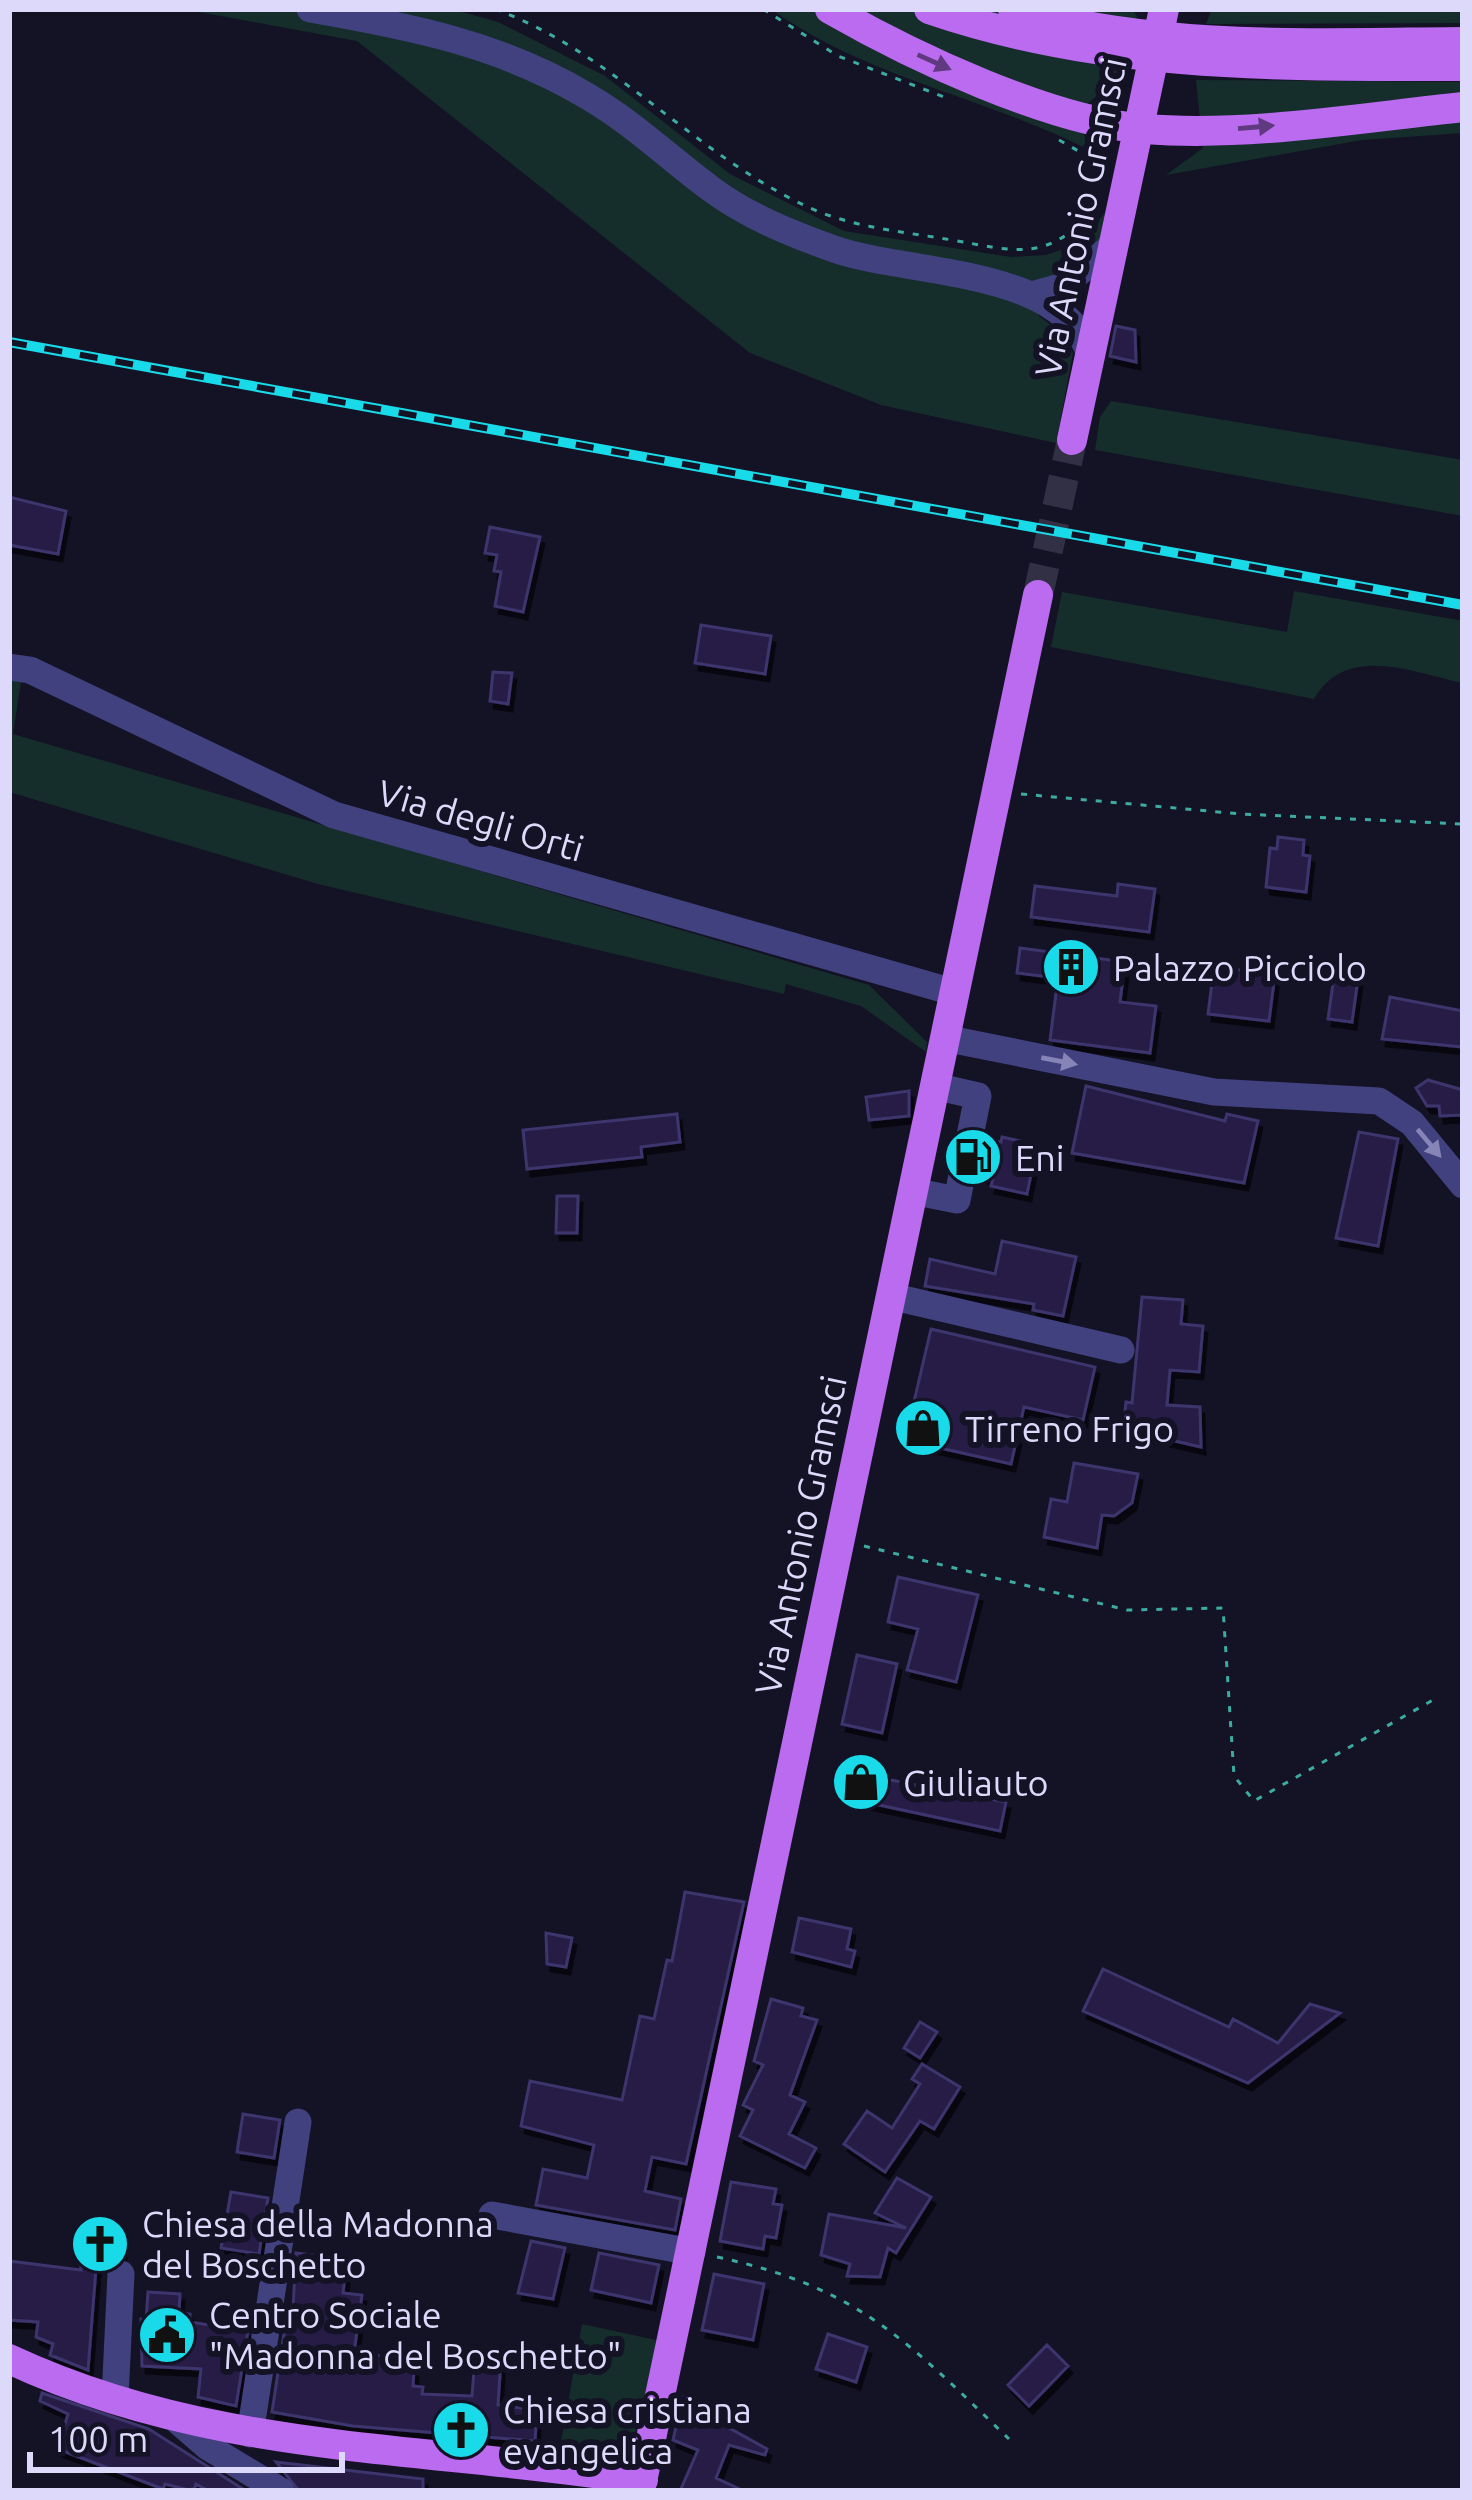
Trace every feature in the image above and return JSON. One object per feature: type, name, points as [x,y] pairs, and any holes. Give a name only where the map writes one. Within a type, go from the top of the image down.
[{"type":"main road","points":[[830,9],[945,67],[1066,110],[1139,129],[1217,131],[1463,107]]},
{"type":"main road","points":[[929,9],[1109,42],[1463,66]]},
{"type":"main road","points":[[1013,9],[1109,42]]},
{"type":"main road","name":"Via Antonio Gramsci","points":[[1072,440],[1164,9]]},
{"type":"main road","points":[[1209,52],[1463,42]]},
{"type":"main road","name":"Via Antonio Gramsci","points":[[641,2485],[1038,595]]},
{"type":"main road","points":[[9,2359],[178,2421],[641,2485]]},
{"type":"street","points":[[310,9],[425,29],[543,72],[633,127],[714,192],[799,236],[841,251],[1035,294],[1068,320],[1090,356]]},
{"type":"street","points":[[1035,294],[1076,277],[1115,244]]},
{"type":"street","points":[[1068,320],[1102,300],[1076,277]]},
{"type":"street","name":"Via degli Orti","points":[[9,667],[29,670],[334,815],[953,992]]},
{"type":"street","points":[[944,1038],[1214,1092],[1379,1101],[1412,1123],[1463,1185]]},
{"type":"street","points":[[911,1191],[957,1200],[978,1096],[934,1086]]},
{"type":"street","points":[[890,1296],[1121,1350]]},
{"type":"street","points":[[250,2434],[298,2122]]},
{"type":"street","points":[[492,2216],[692,2252]]},
{"type":"street","points":[[115,2398],[121,2274]]},
{"type":"street","points":[[178,2421],[208,2447],[281,2491]]},
{"type":"path","points":[[495,9],[535,24],[614,72],[749,175],[848,223],[1013,250],[1068,238],[1102,200],[1127,186]]},
{"type":"path","points":[[995,792],[1241,814],[1463,824]]},
{"type":"path","points":[[839,1540],[1127,1610],[1222,1608],[1234,1776],[1254,1801],[1433,1700]]},
{"type":"path","points":[[692,2252],[777,2270],[878,2318],[1010,2439]]},
{"type":"green space","points":[[183,9],[451,9],[498,22],[605,76],[730,174],[844,231],[1011,257],[1046,255],[1075,245],[1105,213],[1099,243],[1043,282],[1039,316],[1060,332],[1073,353],[1056,443],[881,405],[750,353],[357,41]]},
{"type":"green space","points":[[771,9],[1132,9],[1137,16],[1125,72],[1086,105],[1078,126],[1097,154],[849,54]]},
{"type":"green space","points":[[1212,9],[1463,9],[1463,23],[1206,24]]},
{"type":"green space","points":[[1196,80],[1463,82],[1463,133],[1362,140],[1166,175],[1203,148]]},
{"type":"green space","points":[[1111,401],[1463,460],[1463,516],[1095,450],[1100,417]]},
{"type":"green space","points":[[1294,591],[1463,621],[1463,683],[1402,668],[1362,666],[1327,682],[1314,699],[1051,647],[1062,592],[1287,632]]},
{"type":"green space","points":[[9,673],[22,675],[13,734],[869,985],[927,1042],[926,1052],[861,1006],[786,984],[784,994],[318,884],[9,792]]},
{"type":"green space","points":[[582,2324],[656,2340],[649,2391],[638,2428],[627,2441],[588,2457],[558,2459]]},
{"type":"building","points":[[1116,326],[1135,330],[1136,362],[1110,356]]},
{"type":"building","points":[[9,497],[66,511],[58,554],[9,545]]},
{"type":"building","points":[[490,527],[540,537],[523,612],[495,606],[501,572],[494,571],[497,555],[485,553]]},
{"type":"building","points":[[701,625],[771,636],[765,674],[695,663]]},
{"type":"building","points":[[493,672],[512,673],[508,704],[490,701]]},
{"type":"building","points":[[1278,837],[1304,840],[1303,855],[1310,856],[1306,892],[1266,887],[1270,848],[1277,849]]},
{"type":"building","points":[[1118,884],[1155,889],[1149,932],[1031,917],[1035,886],[1117,896]]},
{"type":"building","points":[[1020,948],[1125,962],[1120,1002],[1156,1006],[1150,1053],[1050,1040],[1058,978],[1017,973]]},
{"type":"building","points":[[1214,967],[1275,974],[1269,1021],[1208,1014]]},
{"type":"building","points":[[1334,976],[1358,979],[1352,1022],[1328,1019]]},
{"type":"building","points":[[1390,997],[1463,1011],[1463,1047],[1382,1039]]},
{"type":"building","points":[[1428,1080],[1463,1090],[1463,1115],[1440,1116],[1439,1106],[1427,1106],[1416,1088]]},
{"type":"building","points":[[1086,1086],[1225,1121],[1227,1114],[1258,1121],[1244,1183],[1072,1153]]},
{"type":"building","points":[[909,1091],[909,1116],[869,1120],[866,1097]]},
{"type":"building","points":[[677,1114],[680,1142],[641,1147],[642,1157],[527,1169],[523,1130]]},
{"type":"building","points":[[1359,1132],[1398,1139],[1378,1246],[1336,1238]]},
{"type":"building","points":[[1002,1137],[1037,1145],[1027,1194],[991,1186],[993,1178],[980,1175],[988,1140],[1001,1142]]},
{"type":"building","points":[[557,1196],[578,1196],[577,1233],[556,1233]]},
{"type":"building","points":[[1002,1241],[1076,1257],[1063,1316],[1033,1310],[1034,1304],[925,1286],[930,1259],[995,1274]]},
{"type":"building","points":[[1142,1297],[1183,1300],[1181,1324],[1203,1326],[1199,1372],[1170,1370],[1167,1405],[1200,1407],[1201,1447],[1123,1429],[1126,1402],[1132,1403]]},
{"type":"building","points":[[931,1329],[1095,1367],[1083,1420],[1024,1407],[1011,1464],[905,1440]]},
{"type":"building","points":[[1074,1463],[1138,1474],[1132,1503],[1114,1516],[1102,1515],[1097,1548],[1044,1537],[1051,1499],[1067,1502]]},
{"type":"building","points":[[898,1577],[978,1595],[956,1682],[907,1670],[918,1629],[888,1622]]},
{"type":"building","points":[[857,1655],[897,1664],[882,1733],[842,1724]]},
{"type":"building","points":[[875,1777],[1006,1802],[1000,1831],[870,1803]]},
{"type":"building","points":[[685,1892],[744,1902],[686,2164],[652,2157],[645,2191],[681,2199],[675,2230],[536,2205],[543,2169],[587,2178],[594,2145],[521,2126],[530,2081],[622,2100],[640,2016],[654,2019],[667,1960],[672,1961]]},
{"type":"building","points":[[799,1918],[851,1929],[847,1949],[855,1951],[851,1967],[792,1952]]},
{"type":"building","points":[[546,1933],[572,1938],[566,1967],[547,1964]]},
{"type":"building","points":[[1103,1969],[1229,2027],[1233,2019],[1278,2043],[1310,2004],[1340,2013],[1248,2083],[1083,2011]]},
{"type":"building","points":[[771,1999],[803,2008],[801,2016],[817,2020],[790,2095],[805,2102],[789,2134],[816,2148],[805,2168],[740,2136],[753,2110],[743,2105],[763,2065],[754,2061]]},
{"type":"building","points":[[920,2022],[937,2032],[920,2058],[904,2048]]},
{"type":"building","points":[[922,2064],[960,2087],[934,2129],[920,2121],[885,2172],[844,2144],[867,2111],[892,2128],[920,2084],[912,2079]]},
{"type":"building","points":[[243,2114],[280,2120],[274,2158],[237,2152]]},
{"type":"building","points":[[897,2178],[931,2197],[896,2253],[888,2248],[880,2277],[847,2276],[850,2264],[821,2255],[829,2214],[906,2228],[875,2213]]},
{"type":"building","points":[[731,2182],[776,2189],[773,2204],[782,2205],[776,2238],[765,2236],[763,2249],[720,2241]]},
{"type":"building","points":[[231,2192],[268,2198],[259,2254],[221,2248]]},
{"type":"building","points":[[121,2232],[122,2255],[97,2256],[88,2370],[50,2355],[53,2344],[36,2337],[38,2322],[9,2320],[9,2261],[81,2270],[79,2234]]},
{"type":"building","points":[[531,2241],[565,2248],[553,2299],[518,2293]]},
{"type":"building","points":[[296,2253],[338,2258],[336,2275],[345,2276],[343,2293],[362,2295],[354,2353],[392,2357],[392,2367],[414,2370],[413,2386],[423,2387],[422,2394],[472,2396],[475,2357],[501,2359],[498,2405],[537,2410],[535,2441],[353,2426],[272,2412],[288,2307],[293,2308]]},
{"type":"building","points":[[599,2253],[659,2265],[651,2303],[591,2290]]},
{"type":"building","points":[[714,2274],[764,2284],[753,2340],[702,2330]]},
{"type":"building","points":[[148,2292],[180,2294],[179,2313],[190,2314],[190,2322],[248,2331],[236,2406],[198,2397],[201,2369],[142,2366],[141,2319],[146,2320]]},
{"type":"building","points":[[828,2334],[867,2347],[856,2382],[816,2369]]},
{"type":"building","points":[[1047,2345],[1068,2366],[1029,2406],[1008,2385]]},
{"type":"building","points":[[42,2393],[149,2429],[246,2491],[209,2491],[196,2484],[193,2491],[165,2484],[163,2489],[58,2449],[68,2414],[40,2401]]},
{"type":"building","points":[[683,2397],[707,2406],[704,2414],[767,2449],[765,2455],[729,2445],[716,2478],[744,2491],[680,2491],[698,2450],[673,2440]]},
{"type":"building","points":[[276,2462],[423,2479],[423,2491],[299,2491]]},
{"type":"tunnel","points":[[1038,595],[1072,440]]},
{"type":"railway","points":[[9,342],[1463,605]]},
{"type":"place","name":"Palazzo Picciolo","points":[[1071,967]]},
{"type":"place","name":"Eni","points":[[973,1157]]},
{"type":"place","name":"Tirreno Frigo","points":[[923,1428]]},
{"type":"place","name":"Giuliauto","points":[[861,1782]]},
{"type":"place","name":"Chiesa della Madonna del Boschetto","points":[[100,2244]]},
{"type":"place","name":"Centro Sociale \"Madonna del Boschetto\"","points":[[167,2335]]},
{"type":"place","name":"Chiesa cristiana evangelica","points":[[461,2430]]}]
